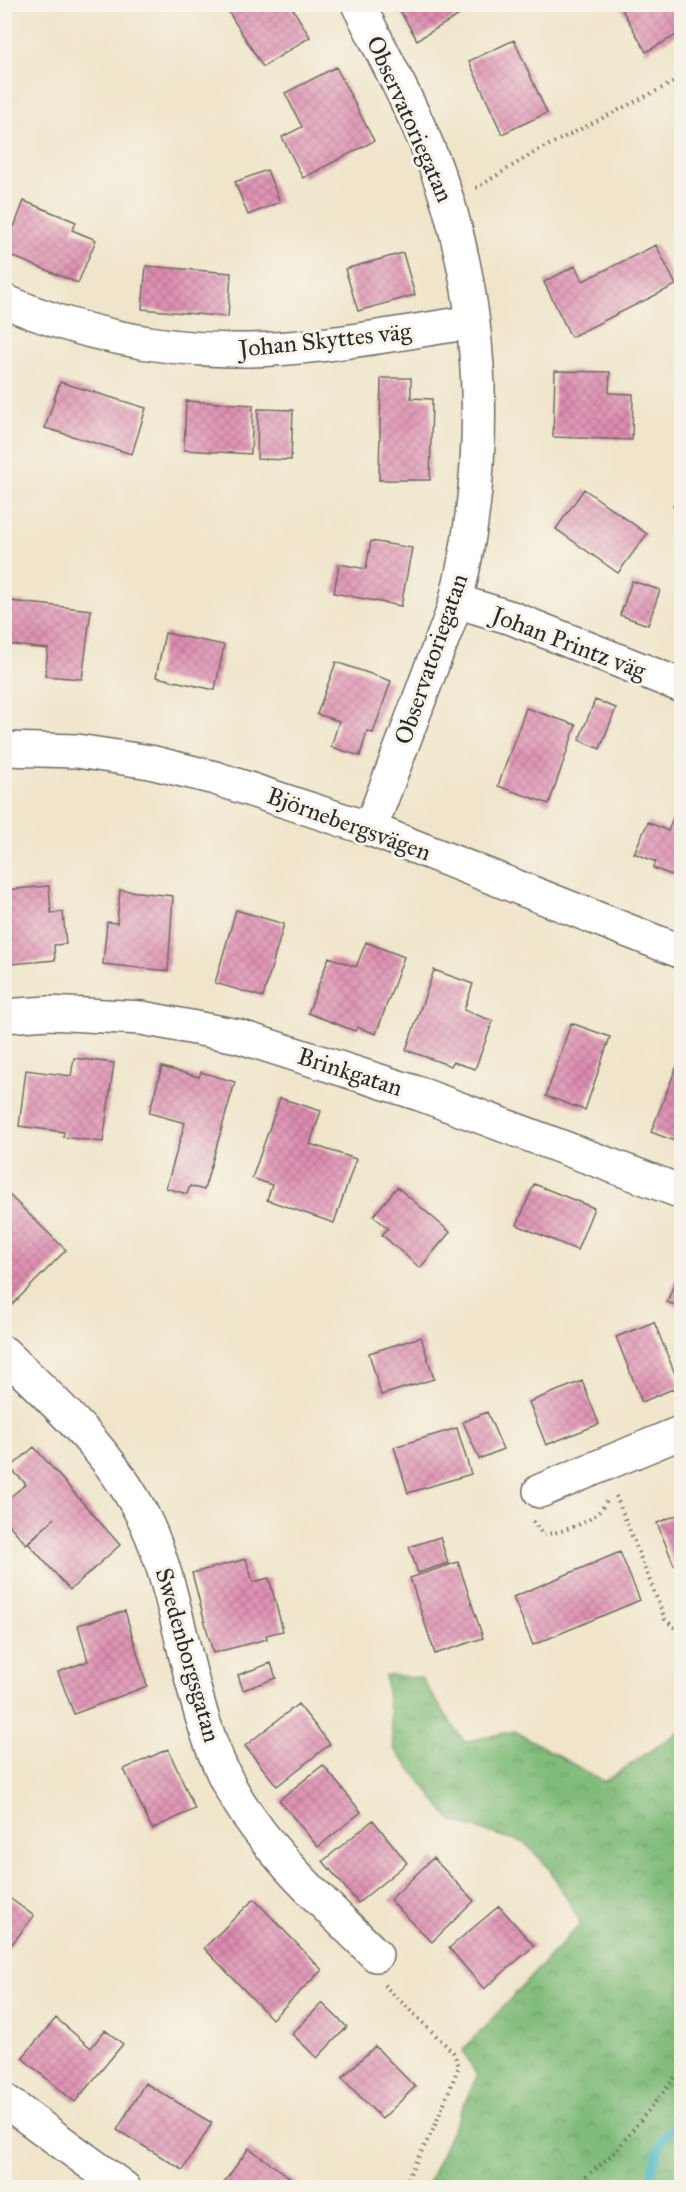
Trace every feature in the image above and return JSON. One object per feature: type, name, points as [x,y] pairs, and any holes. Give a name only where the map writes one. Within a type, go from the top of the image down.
[{"type":"street","name":"Observatoriegatan","points":[[358,4],[408,102],[449,205],[466,279],[477,355],[479,440],[471,525],[456,601],[370,829]]},
{"type":"street","name":"Johan Skyttes väg","points":[[4,301],[36,314],[100,333],[159,345],[232,350],[322,345],[472,322]]},
{"type":"street","name":"Johan Printz väg","points":[[456,601],[512,618],[681,686]]},
{"type":"street","name":"Björnebergsvägen","points":[[4,749],[77,750],[150,762],[215,778],[370,829],[681,952]]},
{"type":"street","name":"Brinkgatan","points":[[4,1016],[48,1013],[142,1018],[238,1036],[420,1094],[681,1192]]},
{"type":"street","name":"Swedenborgsgatan","points":[[4,1353],[67,1413],[114,1469],[151,1534],[172,1599],[204,1724],[237,1798],[289,1867],[376,1955]]},
{"type":"street","points":[[540,1491],[681,1432]]},
{"type":"street","points":[[4,2100],[124,2187]]},
{"type":"path","points":[[449,205],[537,151],[681,78]]},
{"type":"path","points":[[612,1486],[665,1619],[681,1631]]},
{"type":"path","points":[[376,1955],[386,1989],[453,2052],[459,2066],[434,2128],[402,2187]]},
{"type":"path","points":[[572,2187],[614,2153],[681,2069]]},
{"type":"green space","points":[[385,1675],[421,1678],[464,1742],[515,1731],[604,1782],[681,1731],[681,2187],[426,2187],[477,2076],[463,2050],[581,1923],[549,1868],[525,1843],[452,1821],[394,1748]]},
{"type":"building","points":[[232,4],[290,4],[310,37],[263,67],[226,8]]},
{"type":"building","points":[[396,4],[478,4],[417,40]]},
{"type":"building","points":[[619,4],[676,4],[682,13],[682,32],[646,52]]},
{"type":"building","points":[[514,40],[547,113],[502,134],[469,61]]},
{"type":"building","points":[[336,67],[374,141],[303,178],[282,137],[302,127],[285,93]]},
{"type":"building","points":[[267,170],[280,202],[248,215],[235,182]]},
{"type":"building","points":[[24,201],[76,222],[72,230],[96,240],[78,283],[4,253]]},
{"type":"building","points":[[656,245],[676,285],[571,337],[544,282],[575,266],[583,281]]},
{"type":"building","points":[[403,253],[415,295],[358,311],[345,269]]},
{"type":"building","points":[[146,266],[231,273],[228,317],[142,309]]},
{"type":"building","points":[[555,371],[610,372],[609,393],[633,394],[632,440],[553,437]]},
{"type":"building","points":[[381,378],[411,378],[411,398],[432,399],[430,480],[379,480]]},
{"type":"building","points":[[60,382],[146,408],[132,454],[45,428]]},
{"type":"building","points":[[186,401],[253,405],[251,454],[184,450]]},
{"type":"building","points":[[258,409],[293,410],[291,460],[257,459]]},
{"type":"building","points":[[584,489],[647,534],[618,573],[556,529]]},
{"type":"building","points":[[682,501],[682,524],[673,505]]},
{"type":"building","points":[[371,541],[412,548],[401,606],[334,593],[339,564],[366,569]]},
{"type":"building","points":[[632,581],[660,590],[648,625],[620,615]]},
{"type":"building","points":[[10,601],[91,610],[82,679],[45,676],[48,649],[4,644]]},
{"type":"building","points":[[165,633],[224,645],[215,690],[156,677]]},
{"type":"building","points":[[336,662],[391,681],[373,733],[367,731],[360,756],[331,747],[339,721],[317,714]]},
{"type":"building","points":[[595,700],[616,708],[600,749],[579,740]]},
{"type":"building","points":[[526,708],[576,725],[549,804],[498,786]]},
{"type":"building","points":[[681,796],[682,879],[653,868],[656,862],[634,853],[648,822],[668,831]]},
{"type":"building","points":[[49,886],[51,913],[63,912],[66,944],[54,945],[55,960],[12,964],[9,931],[5,932],[5,890]]},
{"type":"building","points":[[120,890],[173,896],[168,971],[103,964],[107,922],[117,923]]},
{"type":"building","points":[[236,910],[284,924],[263,997],[215,983]]},
{"type":"building","points":[[366,942],[404,957],[376,1034],[357,1027],[355,1031],[308,1013],[329,957],[356,967]]},
{"type":"building","points":[[434,970],[473,984],[464,1010],[493,1021],[475,1069],[453,1062],[451,1066],[406,1050]]},
{"type":"building","points":[[571,1023],[610,1037],[585,1110],[546,1096]]},
{"type":"building","points":[[74,1058],[114,1063],[103,1142],[63,1137],[64,1132],[19,1126],[26,1070],[71,1076]]},
{"type":"building","points":[[162,1067],[199,1077],[201,1072],[235,1082],[204,1190],[190,1186],[187,1194],[166,1188],[185,1123],[149,1113]]},
{"type":"building","points":[[676,1068],[682,1070],[682,1144],[651,1132]]},
{"type":"building","points":[[280,1098],[321,1111],[310,1144],[356,1159],[334,1223],[267,1200],[272,1185],[252,1178]]},
{"type":"building","points":[[534,1184],[594,1208],[577,1250],[517,1225]]},
{"type":"building","points":[[397,1187],[450,1232],[420,1268],[382,1235],[388,1228],[373,1216]]},
{"type":"building","points":[[4,1190],[66,1250],[9,1308],[4,1304]]},
{"type":"building","points":[[676,1279],[682,1281],[682,1308],[667,1302]]},
{"type":"building","points":[[654,1322],[680,1386],[642,1402],[616,1337]]},
{"type":"building","points":[[421,1337],[434,1379],[381,1395],[369,1353]]},
{"type":"building","points":[[582,1381],[599,1424],[546,1445],[529,1402]]},
{"type":"building","points":[[487,1412],[503,1449],[479,1459],[463,1422]]},
{"type":"building","points":[[457,1428],[471,1474],[408,1493],[394,1447]]},
{"type":"building","points":[[34,1447],[120,1545],[70,1590],[28,1543],[55,1518],[26,1544],[4,1519],[4,1502],[26,1484],[10,1468]]},
{"type":"building","points":[[682,1513],[682,1561],[674,1565],[657,1523]]},
{"type":"building","points":[[440,1537],[448,1563],[418,1573],[409,1547]]},
{"type":"building","points":[[620,1552],[640,1600],[533,1645],[513,1597]]},
{"type":"building","points":[[246,1559],[253,1582],[269,1578],[283,1631],[266,1635],[267,1639],[213,1653],[192,1573]]},
{"type":"building","points":[[458,1562],[483,1638],[435,1654],[410,1578]]},
{"type":"building","points":[[125,1611],[147,1686],[74,1714],[58,1672],[88,1661],[78,1625]]},
{"type":"building","points":[[271,1663],[276,1678],[243,1690],[238,1675]]},
{"type":"building","points":[[298,1704],[330,1744],[277,1786],[245,1746]]},
{"type":"building","points":[[168,1749],[195,1809],[152,1829],[124,1769]]},
{"type":"building","points":[[323,1765],[361,1812],[318,1847],[279,1800]]},
{"type":"building","points":[[373,1820],[407,1863],[358,1903],[323,1861]]},
{"type":"building","points":[[433,1858],[474,1901],[432,1942],[390,1900]]},
{"type":"building","points":[[4,1894],[34,1916],[4,1954]]},
{"type":"building","points":[[254,1899],[322,1970],[272,2019],[204,1948]]},
{"type":"building","points":[[499,1906],[534,1946],[484,1989],[449,1948]]},
{"type":"building","points":[[322,2003],[347,2027],[317,2058],[292,2034]]},
{"type":"building","points":[[56,2018],[91,2048],[105,2030],[123,2044],[75,2102],[22,2058]]},
{"type":"building","points":[[375,2046],[415,2087],[382,2119],[342,2078]]},
{"type":"building","points":[[145,2083],[212,2123],[183,2170],[117,2130]]},
{"type":"building","points":[[249,2148],[304,2188],[220,2188]]},
{"type":"waterway","points":[[642,2188],[651,2180],[659,2146],[668,2133],[682,2122]]}]
